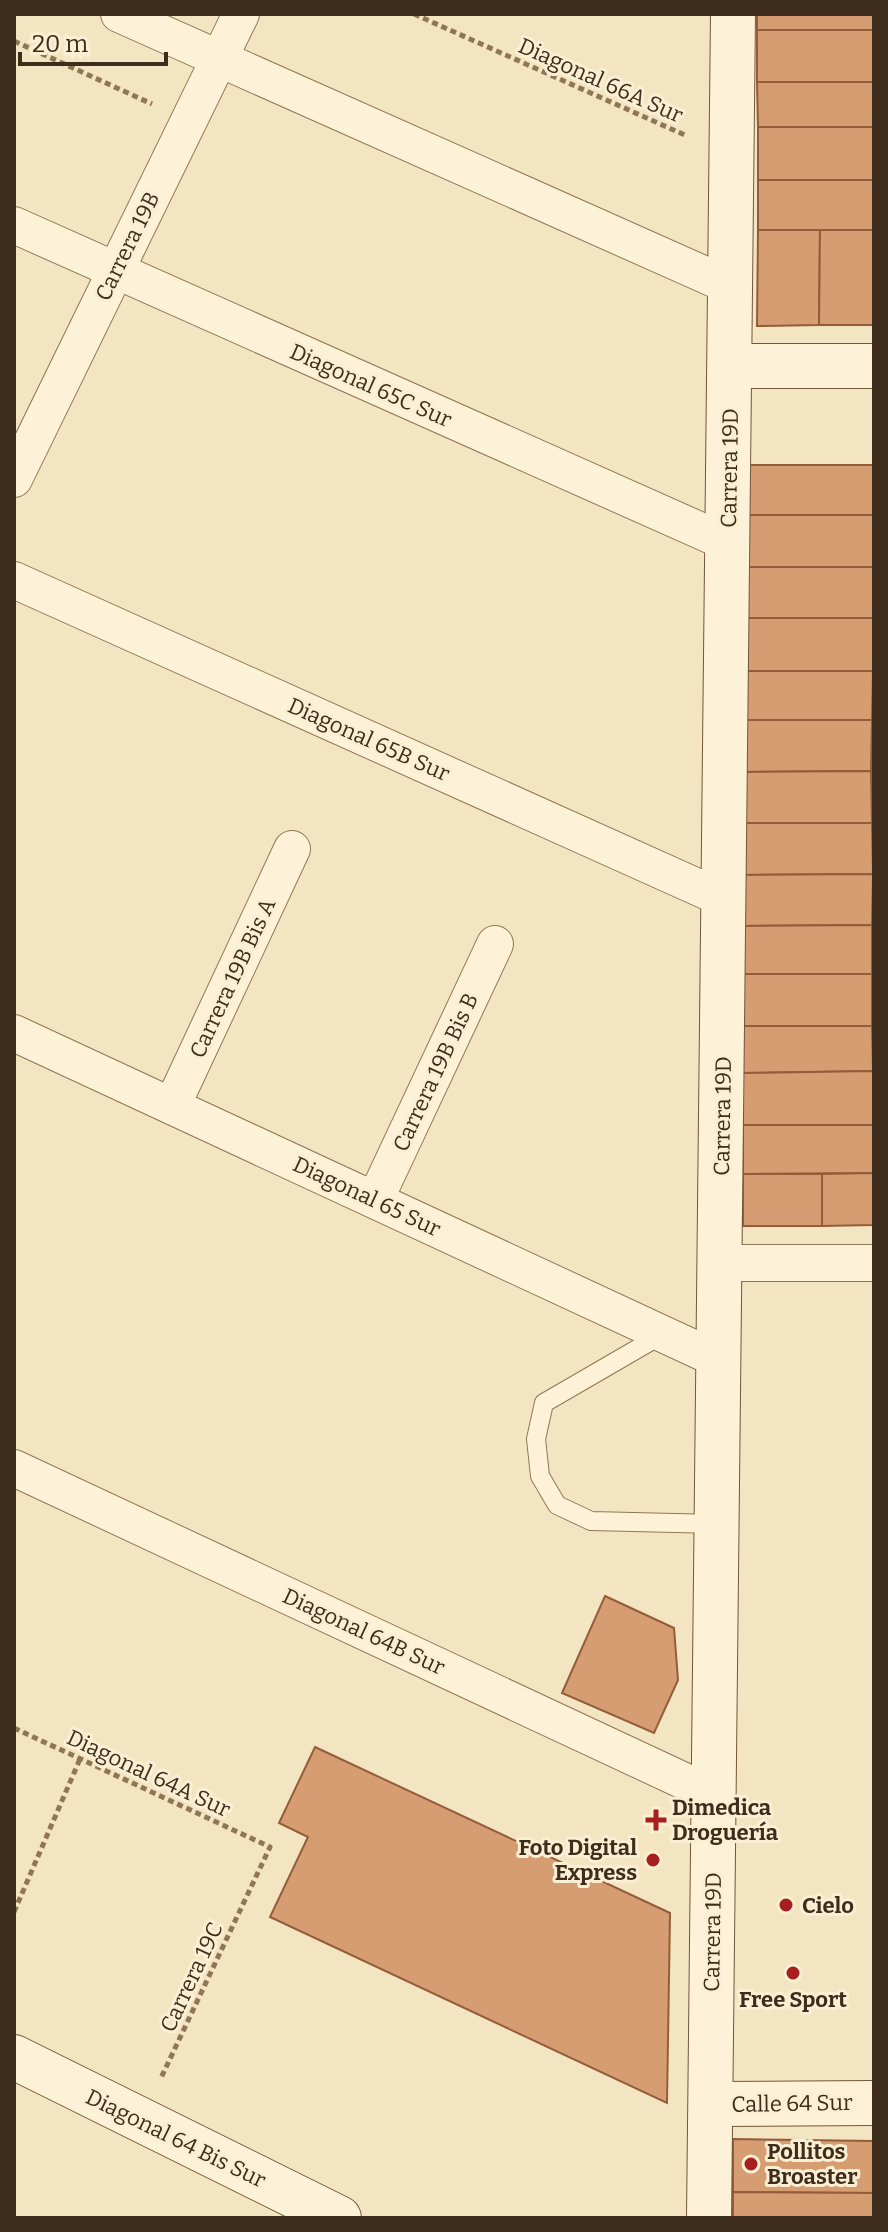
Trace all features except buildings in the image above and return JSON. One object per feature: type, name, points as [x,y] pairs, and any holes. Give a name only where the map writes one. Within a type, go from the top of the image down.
[{"type":"street","points":[[119,14],[730,286]]},
{"type":"street","name":"Carrera 19B","points":[[14,479],[241,14]]},
{"type":"street","name":"Carrera 19D","points":[[709,2218],[733,14]]},
{"type":"street","name":"Diagonal 65C Sur","points":[[14,225],[728,543]]},
{"type":"street","points":[[730,366],[874,366]]},
{"type":"street","name":"Diagonal 65B Sur","points":[[14,580],[724,899]]},
{"type":"street","name":"Carrera 19B Bis A","points":[[172,1106],[292,849]]},
{"type":"street","name":"Carrera 19B Bis B","points":[[375,1200],[495,944]]},
{"type":"street","name":"Diagonal 65 Sur","points":[[14,1033],[719,1360]]},
{"type":"street","points":[[720,1263],[874,1263]]},
{"type":"street","name":"Diagonal 64B Sur","points":[[14,1468],[714,1795]]},
{"type":"street","name":"Diagonal 64 Bis Sur","points":[[14,2057],[339,2218]]},
{"type":"street","name":"Calle 64 Sur","points":[[711,2104],[874,2103]]},
{"type":"lane","points":[[663,1334],[544,1403],[536,1439],[540,1476],[557,1505],[591,1521],[717,1524]]},
{"type":"path","name":"Diagonal 66A Sur","points":[[414,14],[732,155]]},
{"type":"path","points":[[14,41],[189,121]]},
{"type":"path","name":"Diagonal 64A Sur","points":[[14,1728],[270,1847]]},
{"type":"path","points":[[14,1912],[80,1759]]},
{"type":"path","name":"Carrera 19C","points":[[141,2120],[270,1847]]},
{"type":"place","name":"Dimedica Droguería","points":[[656,1820]]},
{"type":"place","name":"Foto Digital Express","points":[[653,1860]]},
{"type":"place","name":"Cielo","points":[[786,1905]]},
{"type":"place","name":"Free Sport","points":[[793,1973]]},
{"type":"place","name":"Pollitos Broaster","points":[[751,2164]]}]
